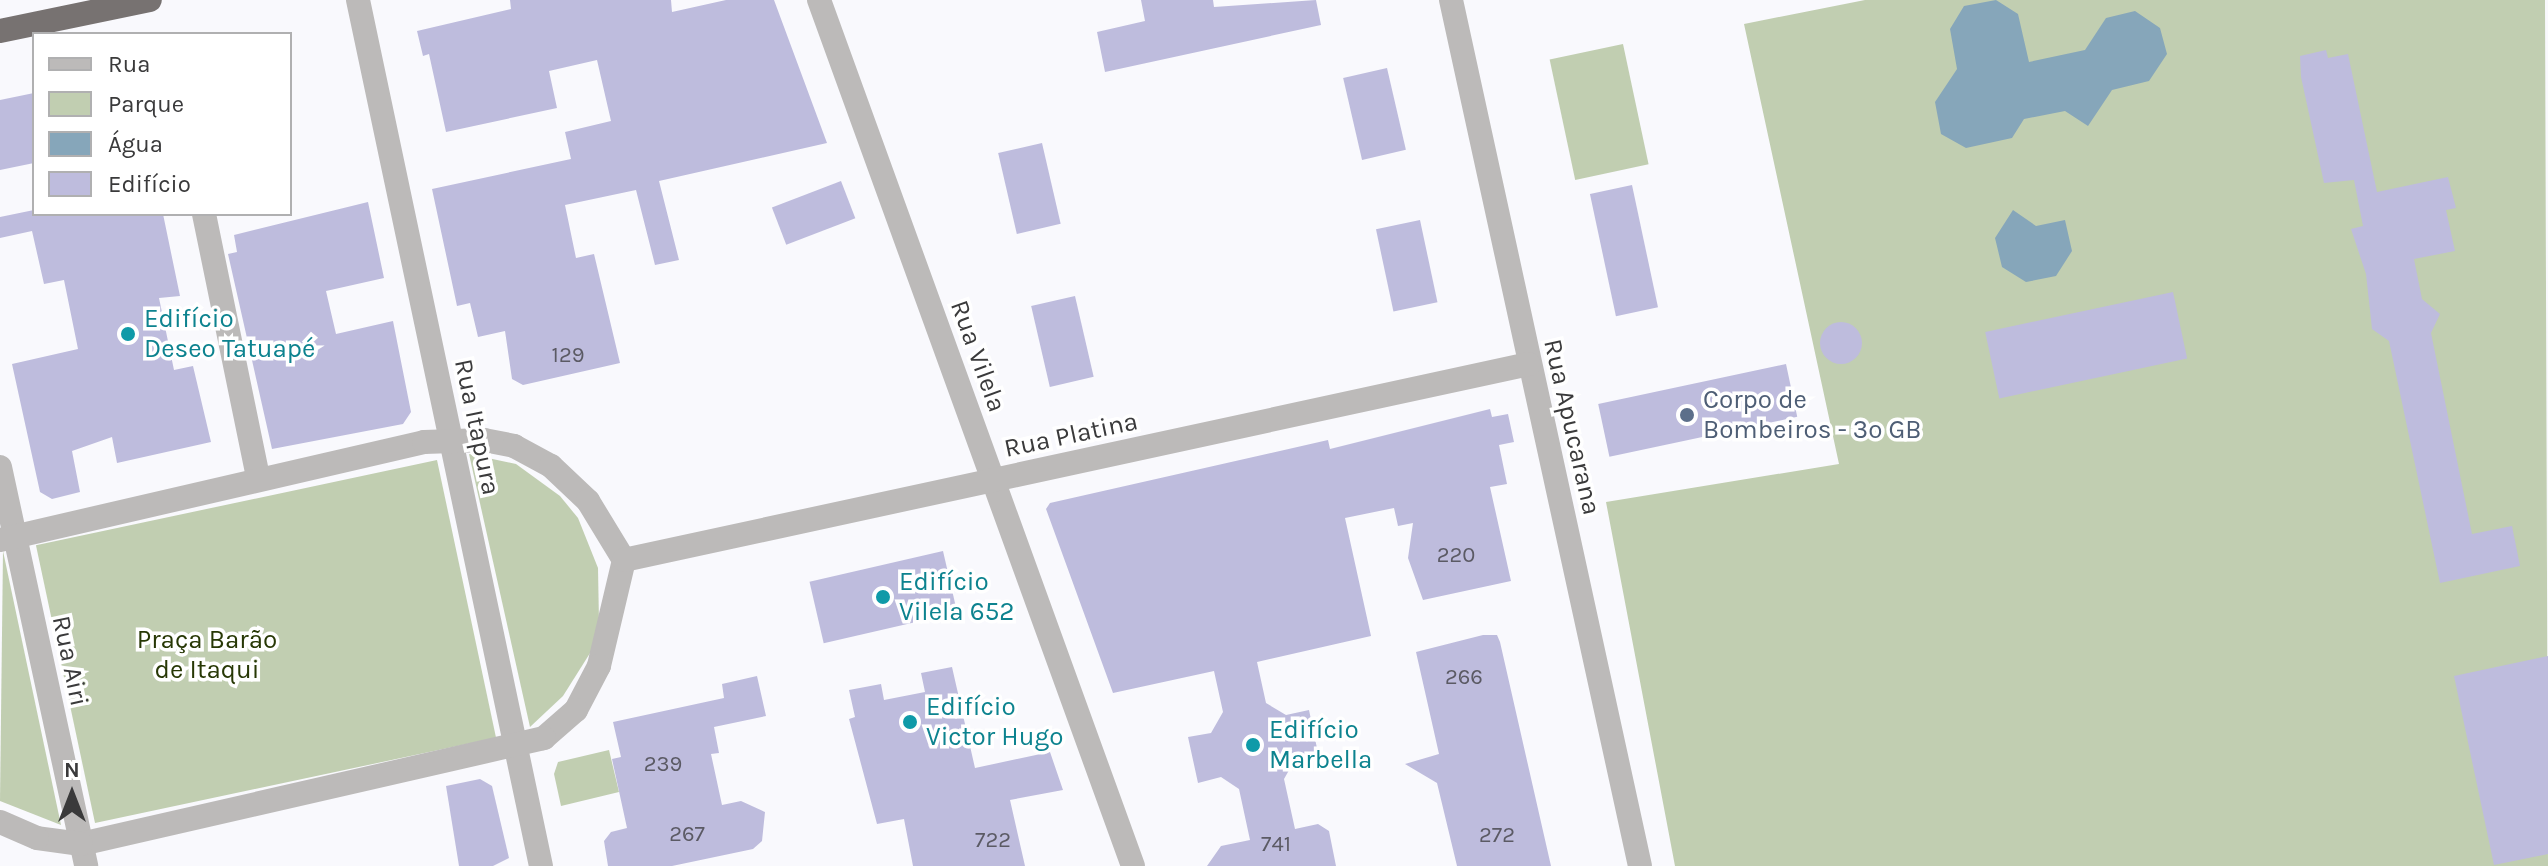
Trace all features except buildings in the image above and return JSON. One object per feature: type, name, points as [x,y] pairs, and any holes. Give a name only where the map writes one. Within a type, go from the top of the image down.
[{"type":"highway","points":[[0,31],[150,0]]},
{"type":"street","name":"Rua Itapura","points":[[358,0],[541,866]]},
{"type":"street","name":"Rua Vilela","points":[[819,0],[1133,866]]},
{"type":"street","name":"Rua Apucarana","points":[[1451,0],[1640,866]]},
{"type":"street","points":[[204,216],[258,478]]},
{"type":"street","name":"Rua Platina","points":[[624,560],[1529,364]]},
{"type":"street","points":[[0,822],[83,855],[516,748],[544,738],[576,710],[610,635],[624,560],[588,501],[551,466],[514,446],[451,439],[258,478],[7,537]]},
{"type":"street","name":"Rua Airi","points":[[0,467],[7,537],[83,855]]},
{"type":"green space","points":[[1865,0],[2545,0],[2548,866],[1675,866],[1606,502],[1839,464],[1744,24]]},
{"type":"green space","points":[[1623,44],[1649,164],[1575,180],[1550,60]]},
{"type":"green space","points":[[469,454],[516,464],[560,496],[578,518],[598,568],[599,623],[592,650],[563,696],[530,727]]},
{"type":"green space","name":"Praça Barão de Itaqui","points":[[437,460],[496,738],[95,823],[36,545]]},
{"type":"green space","points":[[3,551],[61,825],[0,801]]},
{"type":"green space","points":[[609,750],[619,792],[561,806],[554,774],[558,762]]},
{"type":"water","points":[[1996,0],[2018,14],[2029,62],[2085,50],[2106,18],[2135,11],[2160,28],[2167,54],[2149,81],[2112,90],[2088,126],[2065,111],[2024,119],[2012,138],[1966,148],[1941,134],[1935,102],[1957,69],[1950,29],[1964,6]]},
{"type":"water","points":[[2013,210],[2036,226],[2065,220],[2072,251],[2056,276],[2026,282],[2002,267],[1995,238]]},
{"type":"place","name":"Edifício Deseo Tatuapé","points":[[128,334]]},
{"type":"place","name":"Corpo de Bombeiros - 3º GB","points":[[1687,415]]},
{"type":"place","name":"Edifício Vilela 652","points":[[883,597]]},
{"type":"place","name":"Edifício Victor Hugo","points":[[910,722]]},
{"type":"place","name":"Edifício Marbella","points":[[1253,745]]}]
